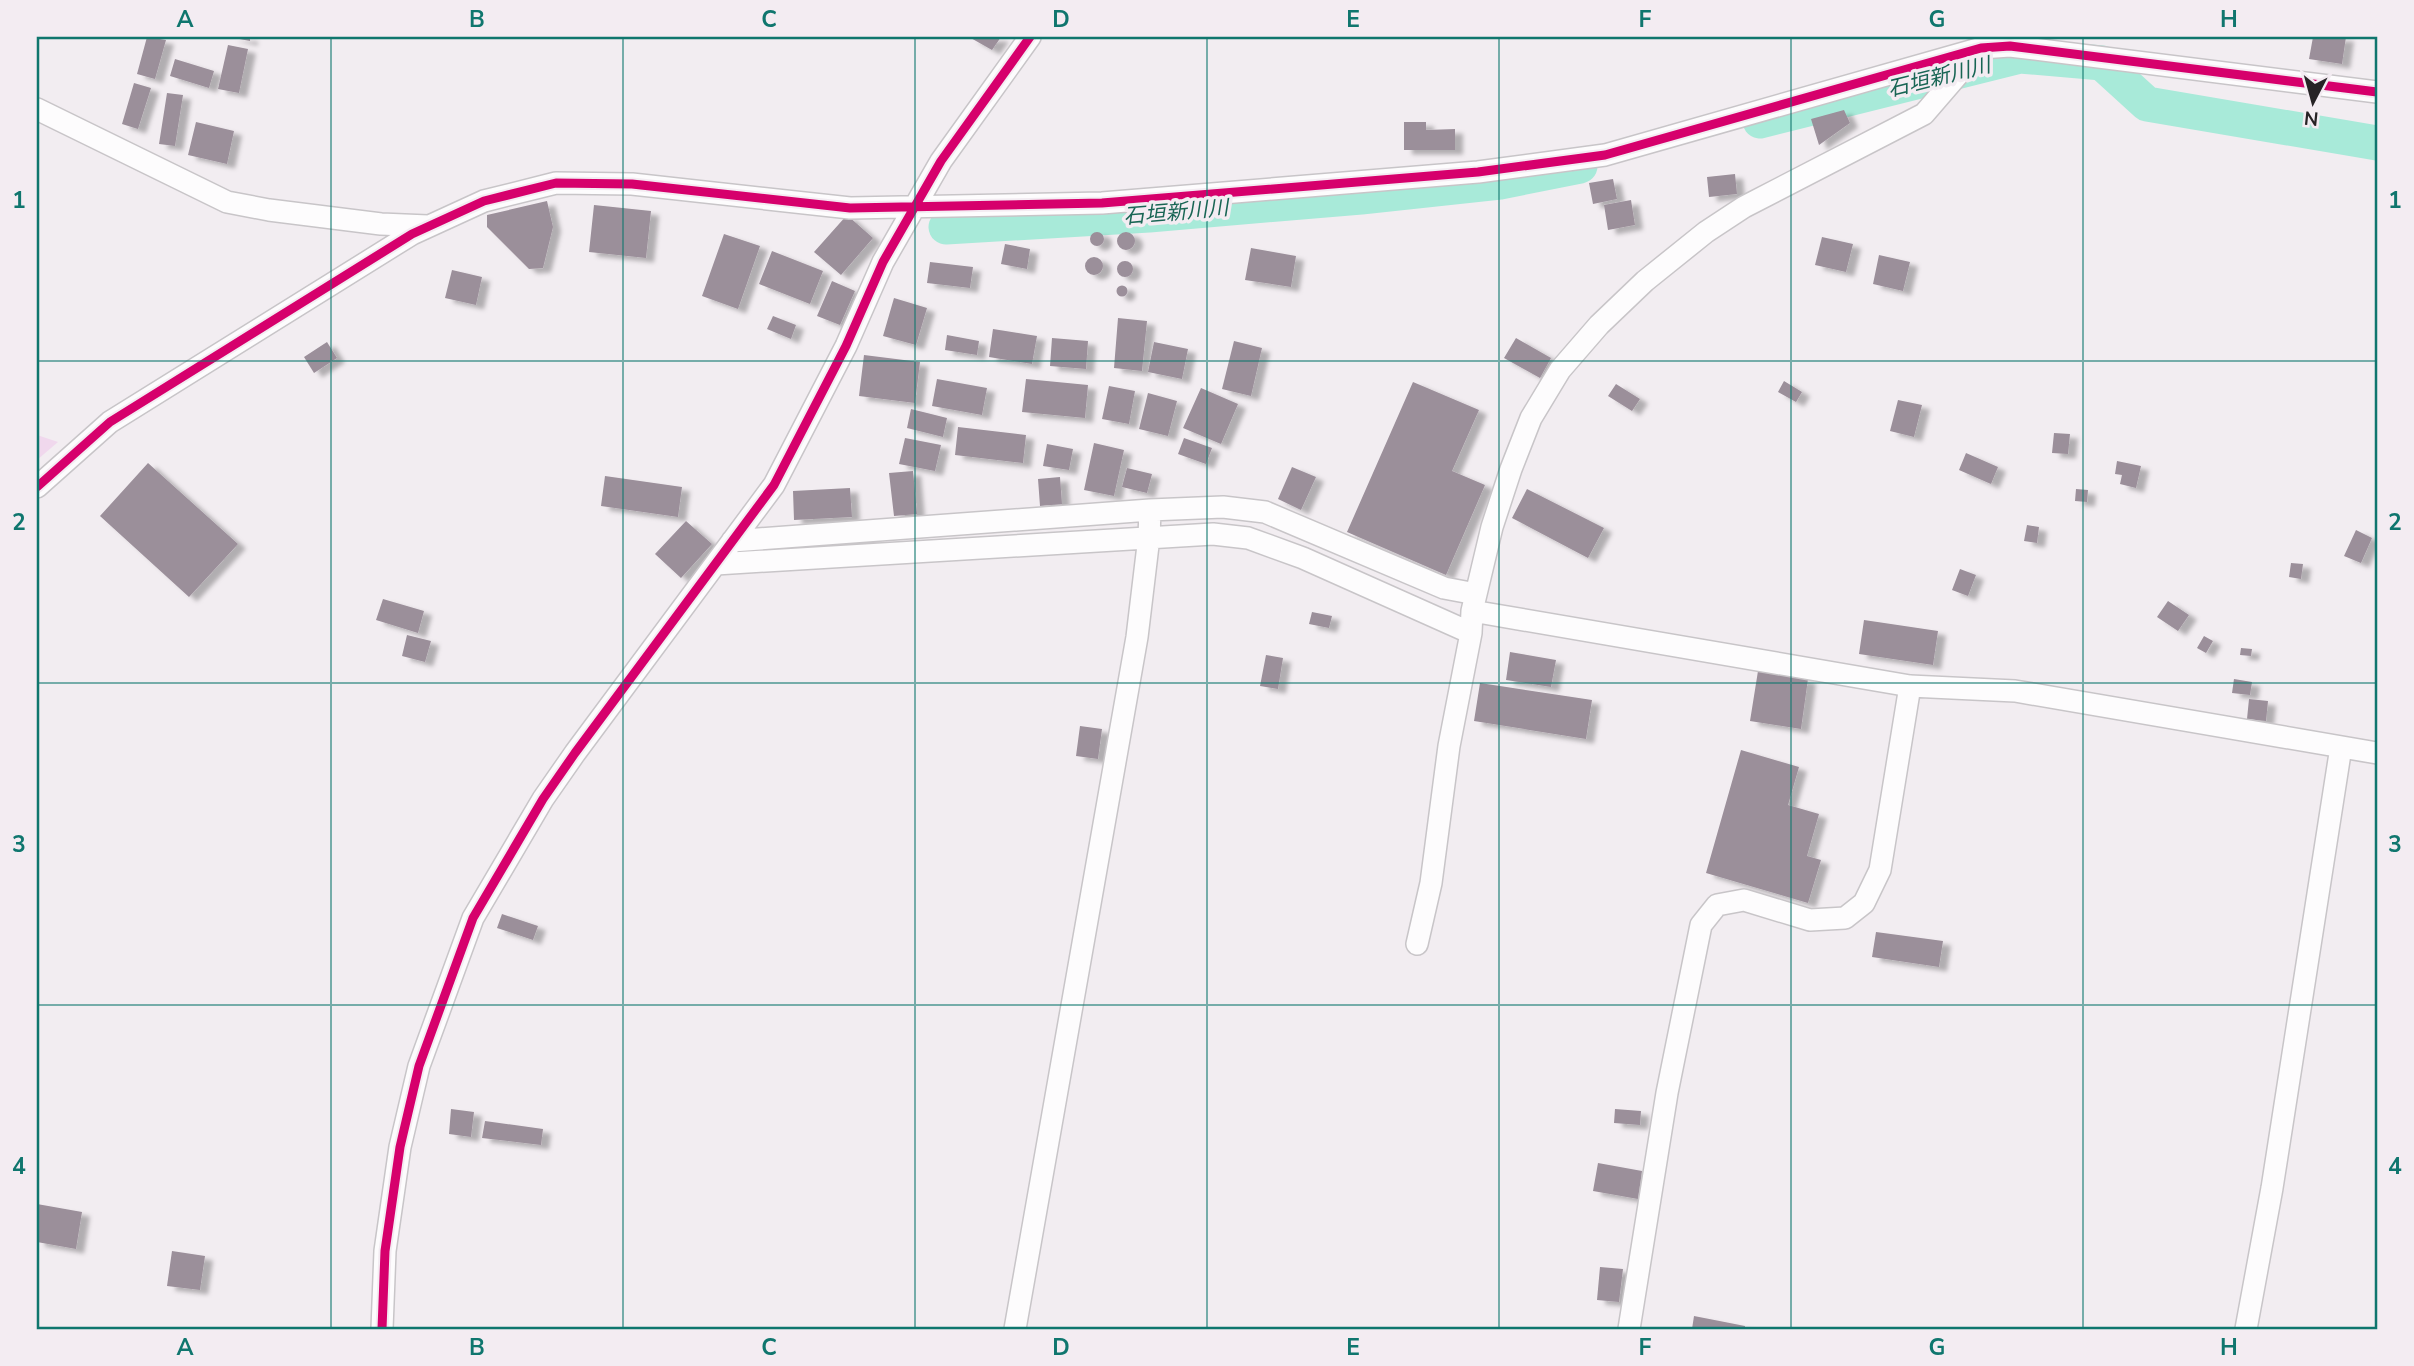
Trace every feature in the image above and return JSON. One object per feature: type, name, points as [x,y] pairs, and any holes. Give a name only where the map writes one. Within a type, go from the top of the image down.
[{"type":"street","points":[[382,1329],[385,1251],[400,1147],[419,1066],[473,918],[543,799],[774,485],[846,345],[883,262],[941,160],[1030,37]]},
{"type":"street","points":[[37,487],[110,422],[412,234],[484,201],[556,183],[632,184],[850,208],[1102,203],[1478,172],[1605,155],[2011,41],[2377,92]]},
{"type":"street","points":[[1417,943],[1431,883],[1449,746],[1492,527],[1531,418],[1560,370],[1599,325],[1645,281],[1706,232],[1744,207],[1924,114],[1981,48]]},
{"type":"street","points":[[37,109],[227,202],[380,224],[431,226]]},
{"type":"street","points":[[732,541],[1223,507],[1265,512],[1444,588],[1473,613]]},
{"type":"street","points":[[1015,1329],[1135,650],[1150,510]]},
{"type":"street","points":[[716,564],[1213,534],[1248,538],[1473,613],[1910,687],[2015,691],[2377,753]]},
{"type":"street","points":[[1629,1329],[1667,1093],[1700,925],[1717,905],[1744,900],[1811,920],[1845,918],[1864,903],[1880,870],[1910,687]]},
{"type":"street","points":[[2246,1329],[2272,1188],[2341,747]]},
{"type":"shaded area","points":[[37,435],[58,442],[37,460]]},
{"type":"building","points":[[147,37],[166,40],[155,79],[137,74]]},
{"type":"building","points":[[229,37],[250,37],[250,41]]},
{"type":"building","points":[[969,37],[1001,37],[992,50]]},
{"type":"building","points":[[2313,37],[2346,37],[2342,64],[2309,59]]},
{"type":"building","points":[[228,45],[248,49],[239,93],[218,89]]},
{"type":"building","points":[[175,59],[214,71],[209,88],[170,76]]},
{"type":"building","points":[[134,83],[151,88],[138,129],[122,124]]},
{"type":"building","points":[[167,93],[183,95],[175,146],[159,144]]},
{"type":"building","points":[[1844,110],[1850,123],[1819,145],[1811,119]]},
{"type":"building","points":[[196,122],[234,131],[227,164],[188,155]]},
{"type":"building","points":[[1404,122],[1426,122],[1426,130],[1455,129],[1455,150],[1404,150]]},
{"type":"building","points":[[1735,174],[1737,194],[1709,197],[1707,177]]},
{"type":"building","points":[[1613,179],[1617,199],[1593,204],[1589,183]]},
{"type":"building","points":[[1631,200],[1635,225],[1608,230],[1604,205]]},
{"type":"building","points":[[547,201],[553,227],[543,268],[529,269],[487,227],[487,215]]},
{"type":"building","points":[[594,205],[651,211],[646,258],[589,252]]},
{"type":"building","points":[[847,215],[873,238],[841,275],[814,252]]},
{"type":"building","points":[[1094,232],[1100,232],[1104,239],[1100,246],[1094,246],[1090,242],[1090,236]]},
{"type":"building","points":[[1126,232],[1132,235],[1135,241],[1132,247],[1126,250],[1120,247],[1117,241],[1120,235]]},
{"type":"building","points":[[724,234],[760,246],[738,309],[702,296]]},
{"type":"building","points":[[1822,237],[1853,244],[1846,272],[1815,265]]},
{"type":"building","points":[[1005,244],[1030,249],[1027,269],[1001,264]]},
{"type":"building","points":[[1251,248],[1296,256],[1291,287],[1245,280]]},
{"type":"building","points":[[772,251],[823,271],[810,304],[759,284]]},
{"type":"building","points":[[1879,255],[1910,262],[1903,291],[1873,284]]},
{"type":"building","points":[[1094,257],[1100,260],[1103,266],[1100,272],[1094,275],[1088,272],[1085,266],[1088,260]]},
{"type":"building","points":[[1125,261],[1131,263],[1131,275],[1125,277],[1119,275],[1117,269],[1119,263]]},
{"type":"building","points":[[930,262],[973,267],[970,288],[927,283]]},
{"type":"building","points":[[452,270],[482,277],[476,305],[445,298]]},
{"type":"building","points":[[832,281],[855,291],[840,325],[817,316]]},
{"type":"building","points":[[1122,285],[1128,291],[1122,297],[1116,291]]},
{"type":"building","points":[[894,298],[927,308],[916,345],[883,336]]},
{"type":"building","points":[[773,316],[796,325],[791,339],[767,329]]},
{"type":"building","points":[[1118,318],[1147,321],[1142,371],[1114,368]]},
{"type":"building","points":[[993,329],[1037,336],[1032,364],[989,357]]},
{"type":"building","points":[[947,335],[979,341],[977,355],[945,350]]},
{"type":"building","points":[[1052,338],[1088,341],[1086,369],[1050,366]]},
{"type":"building","points":[[1516,338],[1551,358],[1540,378],[1504,358]]},
{"type":"building","points":[[1234,341],[1262,348],[1251,396],[1222,389]]},
{"type":"building","points":[[327,342],[337,358],[314,373],[304,357]]},
{"type":"building","points":[[1154,342],[1188,349],[1182,379],[1148,372]]},
{"type":"building","points":[[864,355],[920,362],[915,403],[859,396]]},
{"type":"building","points":[[937,379],[987,388],[982,415],[932,406]]},
{"type":"building","points":[[1026,379],[1088,385],[1085,418],[1022,412]]},
{"type":"building","points":[[1784,381],[1802,392],[1796,402],[1778,392]]},
{"type":"building","points":[[1413,382],[1479,410],[1452,471],[1485,485],[1446,575],[1347,532]]},
{"type":"building","points":[[1616,384],[1640,399],[1632,411],[1608,396]]},
{"type":"building","points":[[1109,386],[1135,391],[1129,424],[1102,419]]},
{"type":"building","points":[[1201,388],[1238,404],[1221,444],[1183,428]]},
{"type":"building","points":[[1148,393],[1177,401],[1168,436],[1139,429]]},
{"type":"building","points":[[1898,400],[1922,405],[1914,437],[1890,431]]},
{"type":"building","points":[[911,409],[947,418],[943,437],[907,428]]},
{"type":"building","points":[[958,427],[1026,435],[1023,463],[955,455]]},
{"type":"building","points":[[2054,433],[2070,434],[2068,454],[2052,453]]},
{"type":"building","points":[[905,438],[941,445],[935,471],[899,464]]},
{"type":"building","points":[[1184,438],[1212,448],[1206,464],[1178,454]]},
{"type":"building","points":[[1094,443],[1124,450],[1114,496],[1084,490]]},
{"type":"building","points":[[1047,444],[1073,449],[1069,470],[1043,466]]},
{"type":"building","points":[[1966,453],[1998,467],[1991,484],[1959,470]]},
{"type":"building","points":[[2117,461],[2141,466],[2136,488],[2120,484],[2122,475],[2115,474]]},
{"type":"building","points":[[148,463],[238,544],[189,597],[100,516]]},
{"type":"building","points":[[1292,467],[1316,477],[1301,510],[1278,499]]},
{"type":"building","points":[[1127,468],[1152,474],[1147,493],[1122,487]]},
{"type":"building","points":[[913,471],[917,514],[894,516],[889,473]]},
{"type":"building","points":[[605,476],[682,487],[678,517],[601,506]]},
{"type":"building","points":[[1060,477],[1062,504],[1040,506],[1038,479]]},
{"type":"building","points":[[850,488],[852,517],[794,520],[793,491]]},
{"type":"building","points":[[1527,489],[1604,528],[1588,558],[1512,518]]},
{"type":"building","points":[[2076,489],[2088,490],[2087,502],[2075,501]]},
{"type":"building","points":[[686,521],[712,544],[681,578],[655,554]]},
{"type":"building","points":[[2027,525],[2039,527],[2037,543],[2024,541]]},
{"type":"building","points":[[2356,530],[2372,538],[2361,563],[2344,556]]},
{"type":"building","points":[[2291,563],[2303,564],[2301,579],[2289,577]]},
{"type":"building","points":[[1960,569],[1976,575],[1968,596],[1952,590]]},
{"type":"building","points":[[383,599],[424,611],[418,633],[376,620]]},
{"type":"building","points":[[2168,601],[2189,615],[2178,631],[2157,617]]},
{"type":"building","points":[[1312,612],[1332,616],[1329,628],[1309,624]]},
{"type":"building","points":[[1864,620],[1938,631],[1933,665],[1859,654]]},
{"type":"building","points":[[407,635],[431,641],[425,662],[402,656]]},
{"type":"building","points":[[2204,636],[2213,641],[2206,653],[2197,648]]},
{"type":"building","points":[[2241,648],[2252,649],[2251,656],[2240,655]]},
{"type":"building","points":[[1510,652],[1556,660],[1551,687],[1506,680]]},
{"type":"building","points":[[1266,655],[1283,658],[1278,689],[1260,686]]},
{"type":"building","points":[[1758,671],[1808,679],[1801,729],[1750,721]]},
{"type":"building","points":[[2234,679],[2252,682],[2250,695],[2232,693]]},
{"type":"building","points":[[1480,683],[1592,700],[1586,739],[1474,721]]},
{"type":"building","points":[[2249,699],[2268,701],[2266,721],[2247,719]]},
{"type":"building","points":[[1080,726],[1102,729],[1098,759],[1076,756]]},
{"type":"building","points":[[1741,750],[1799,767],[1788,805],[1819,814],[1807,856],[1821,860],[1808,903],[1706,873]]},
{"type":"building","points":[[502,914],[538,926],[533,940],[497,928]]},
{"type":"building","points":[[1876,932],[1943,941],[1939,967],[1872,957]]},
{"type":"building","points":[[451,1109],[474,1112],[471,1137],[449,1134]]},
{"type":"building","points":[[1615,1109],[1641,1111],[1640,1125],[1614,1123]]},
{"type":"building","points":[[485,1121],[543,1129],[541,1145],[482,1138]]},
{"type":"building","points":[[1598,1163],[1642,1171],[1638,1199],[1593,1191]]},
{"type":"building","points":[[37,1204],[82,1212],[76,1249],[37,1242]]},
{"type":"building","points":[[172,1251],[205,1256],[200,1290],[167,1286]]},
{"type":"building","points":[[1600,1267],[1623,1269],[1619,1302],[1597,1300]]},
{"type":"building","points":[[1694,1316],[1745,1326],[1745,1329],[1692,1329]]},
{"type":"waterway","name":"石垣新川川","points":[[1760,121],[2020,56],[2102,63],[2147,104],[2377,143]]},
{"type":"waterway","name":"石垣新川川","points":[[946,227],[1149,215],[1361,197],[1500,182],[1580,166]]},
{"type":"cycle path","points":[[382,1329],[385,1251],[400,1147],[419,1066],[473,918],[543,799],[774,485],[846,346],[883,262],[941,161],[1030,37]]},
{"type":"cycle path","points":[[37,487],[110,422],[412,234],[484,201],[556,183],[632,184],[850,208],[1102,203],[1478,172],[1605,155],[1981,48],[2010,46],[2377,92]]}]
